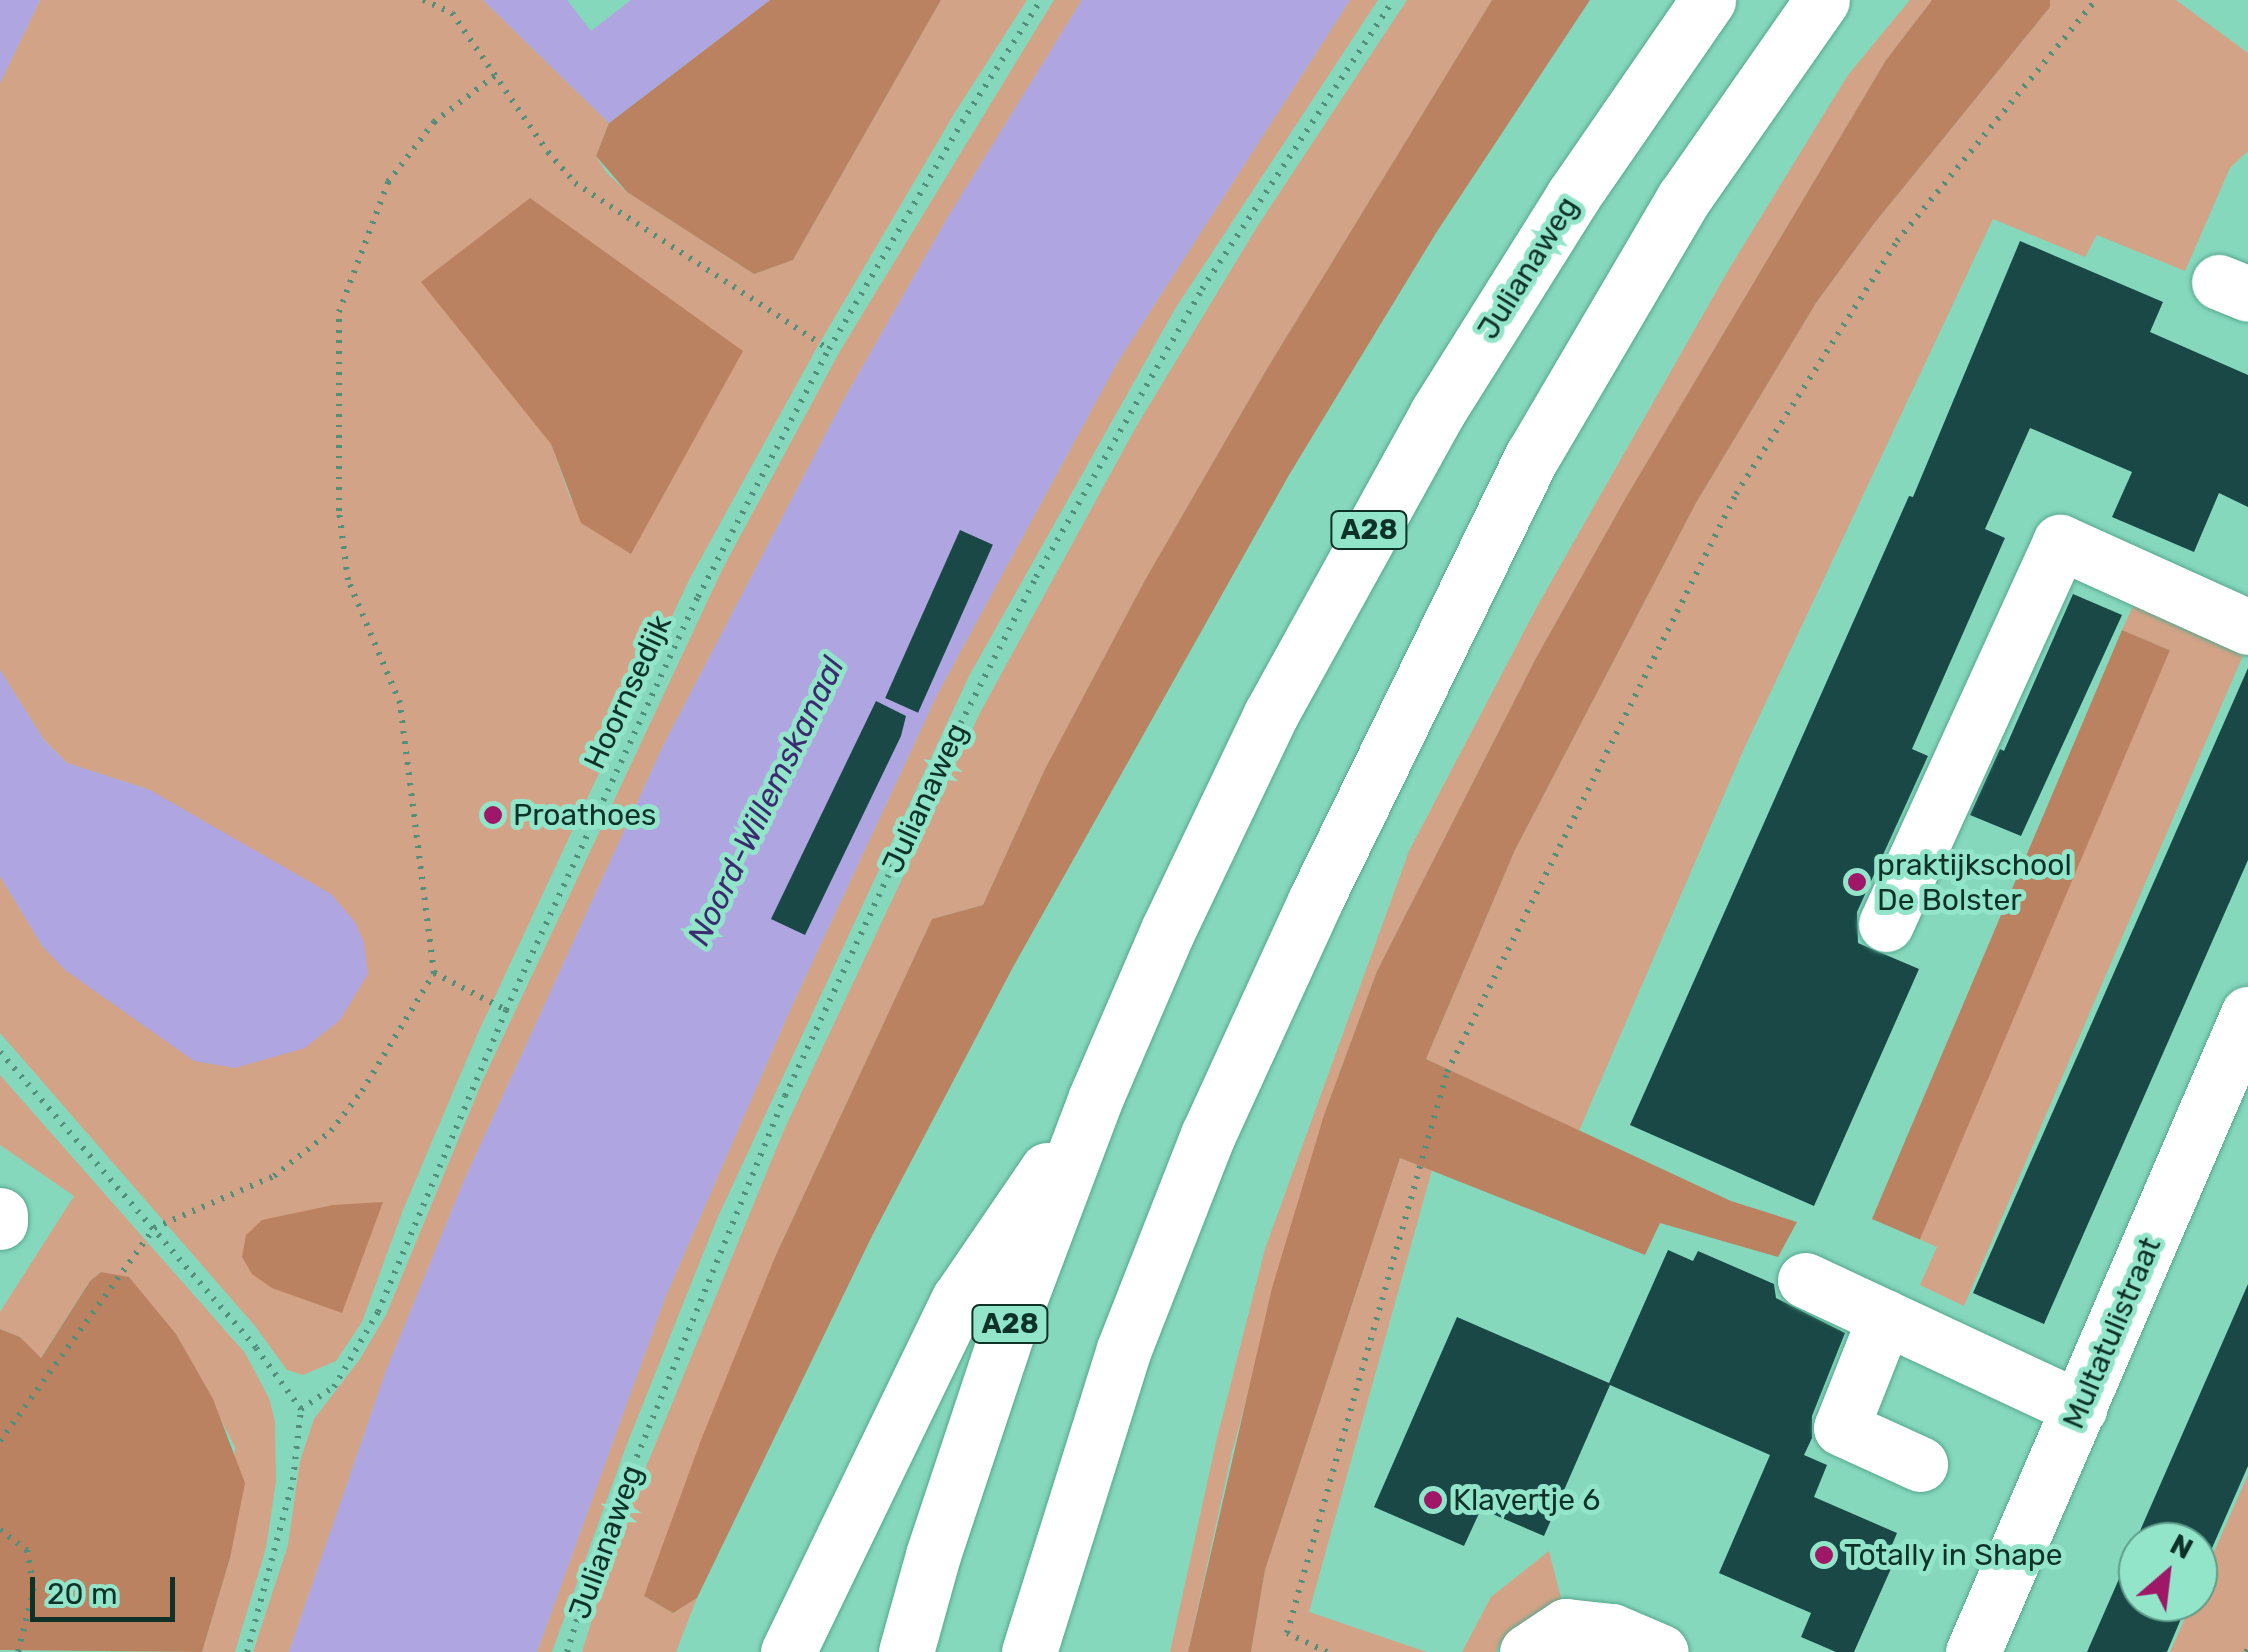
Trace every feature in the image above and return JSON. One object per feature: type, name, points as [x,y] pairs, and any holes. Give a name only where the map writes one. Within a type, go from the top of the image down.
[{"type":"main road","name":"Julianaweg","points":[[906,1652],[933,1555],[1002,1349],[1096,1097],[1228,804],[1352,561],[1437,412],[1563,212],[1708,0]]},
{"type":"main road","points":[[1030,1652],[1124,1349],[1208,1134],[1315,900],[1533,456],[1684,198],[1822,0]]},
{"type":"main road","points":[[1886,924],[2060,542],[2248,627]]},
{"type":"main road","name":"Multatulistraat","points":[[1973,1652],[2248,1014]]},
{"type":"main road","name":"A28","points":[[788,1652],[959,1299],[1096,1097]]},
{"type":"main road","points":[[1805,1280],[2080,1408]]},
{"type":"main road","points":[[1885,1317],[1841,1428],[1920,1464]]},
{"type":"main road","points":[[1042,1652],[1052,1580]]},
{"type":"main road","points":[[1527,1652],[1566,1626],[1612,1630],[1662,1652]]},
{"type":"path","points":[[424,0],[452,13],[548,152],[575,183],[829,349]]},
{"type":"path","name":"Hoornsedijk","points":[[301,1409],[334,1387],[378,1312],[506,1010],[698,597],[829,349],[962,122],[1042,0]]},
{"type":"path","name":"Julianaweg","points":[[568,1652],[597,1554],[786,1096],[951,742],[1036,577],[1202,290],[1393,0]]},
{"type":"path","points":[[1327,1652],[1287,1634],[1447,1072],[1736,494],[1897,241],[2096,0]]},
{"type":"path","points":[[0,1441],[154,1228],[274,1176],[331,1131],[362,1091],[434,973],[400,703],[348,580],[340,510],[338,312],[388,182],[434,122],[496,74]]},
{"type":"path","points":[[434,973],[506,1010]]},
{"type":"path","points":[[0,1052],[154,1228],[301,1409],[294,1480],[247,1652]]},
{"type":"path","points":[[0,1530],[27,1550],[34,1588],[18,1652]]},
{"type":"shaded area","points":[[40,0],[483,0],[609,123],[596,156],[607,173],[627,192],[754,274],[793,260],[941,0],[1027,0],[954,114],[815,351],[689,580],[478,1033],[403,1210],[362,1322],[336,1361],[303,1375],[287,1370],[255,1326],[0,1033],[0,876],[43,947],[150,790],[67,763],[44,740],[0,670],[0,83]],"holes":[[[551,444],[631,553],[571,499]]]},
{"type":"shaded area","points":[[770,0],[941,0],[793,260],[754,274],[627,192],[596,156],[609,123]]},
{"type":"shaded area","points":[[1054,0],[1082,0],[948,217],[843,401],[664,744],[463,1183],[386,1371],[289,1652],[253,1652],[288,1545],[300,1461],[314,1419],[360,1359],[386,1315],[482,1082],[723,568],[840,351]]},
{"type":"shaded area","points":[[1350,0],[1378,0],[1175,309],[969,676],[717,1219],[627,1444],[552,1652],[537,1652],[665,1298],[790,1010],[938,693],[1117,363]]},
{"type":"shaded area","points":[[1407,0],[1492,0],[1268,367],[1145,580],[1044,771],[983,905],[932,919],[775,1257],[644,1596],[673,1613],[697,1598],[676,1652],[582,1652],[617,1538],[784,1130],[980,713],[1136,427],[1257,227]]},
{"type":"shaded area","points":[[1492,0],[1590,0],[1436,233],[1289,475],[1012,969],[872,1236],[697,1598],[673,1613],[644,1596],[701,1440],[775,1257],[932,919],[983,905],[1044,771],[1145,580],[1268,367]]},
{"type":"shaded area","points":[[1910,0],[1932,0],[1886,60],[1625,499],[1536,658],[1377,971],[1324,1116],[1232,1452],[1188,1652],[1170,1652],[1217,1438],[1265,1249],[1409,851],[1539,603],[1729,269],[1848,75]]},
{"type":"shaded area","points":[[1932,0],[2050,0],[2050,7],[1873,225],[1816,303],[1696,503],[1515,850],[1426,1059],[1731,1201],[1797,1222],[1778,1257],[1660,1223],[1645,1255],[1400,1158],[1265,1570],[1251,1652],[1188,1652],[1272,1288],[1324,1115],[1377,971],[1536,658],[1625,499],[1886,60]]},
{"type":"shaded area","points":[[2050,0],[2176,0],[2248,53],[2248,151],[2230,168],[2185,271],[2097,235],[2085,257],[1993,219],[1743,751],[1579,1131],[1426,1059],[1515,850],[1696,503],[1816,303],[1873,225],[2050,7]]},
{"type":"shaded area","points":[[530,198],[743,351],[631,554],[581,523],[551,444],[421,282]]},
{"type":"shaded area","points":[[2137,598],[2247,646],[1964,1306],[1920,1285],[1937,1247],[1910,1235],[2169,650],[2122,630]]},
{"type":"shaded area","points":[[2122,630],[2170,650],[1920,1239],[1872,1219]]},
{"type":"shaded area","points":[[0,1075],[245,1353],[269,1398],[275,1421],[276,1482],[266,1548],[235,1652],[202,1652],[230,1558],[235,1447],[176,1334],[101,1272],[89,1282],[40,1359],[20,1337],[0,1329],[0,1312],[74,1196],[0,1145]]},
{"type":"shaded area","points":[[1400,1158],[1432,1170],[1309,1612],[1427,1652],[1251,1652],[1265,1570]]},
{"type":"shaded area","points":[[383,1202],[342,1313],[272,1288],[252,1274],[242,1257],[246,1235],[262,1220],[333,1205]]},
{"type":"shaded area","points":[[101,1272],[129,1277],[176,1334],[213,1399],[245,1483],[230,1558],[202,1652],[0,1650],[0,1329],[20,1337],[41,1358],[90,1281]]},
{"type":"shaded area","points":[[2248,1475],[2248,1652],[2170,1652],[2183,1622],[2218,1622],[2218,1543]]},
{"type":"shaded area","points":[[1549,1551],[1563,1606],[1539,1611],[1502,1640],[1496,1652],[1462,1652],[1491,1597]]},
{"type":"water","points":[[0,0],[40,0],[0,83]]},
{"type":"water","points":[[483,0],[567,0],[591,31],[631,0],[770,0],[609,123]]},
{"type":"water","name":"Noord-Willemskanaal","points":[[1082,0],[1350,0],[1117,363],[938,693],[790,1010],[665,1298],[537,1652],[289,1652],[386,1371],[463,1183],[664,744],[843,401],[948,217]]},
{"type":"water","points":[[0,670],[44,740],[67,763],[150,790],[331,894],[355,922],[364,943],[368,974],[340,1020],[305,1048],[235,1068],[194,1061],[65,970],[43,947],[0,876]]},
{"type":"building","points":[[2020,241],[2163,302],[2150,332],[2248,375],[2248,507],[2219,493],[2194,552],[2112,517],[2132,472],[2030,428],[1985,529],[2005,538],[1912,749],[1928,756],[1857,912],[1858,943],[1919,969],[1814,1206],[1630,1125],[1909,496],[1913,497]]},
{"type":"building","points":[[960,530],[993,545],[918,713],[885,698]]},
{"type":"building","points":[[2073,594],[2122,615],[2021,836],[1970,815],[2000,749],[2004,751]]},
{"type":"building","points":[[2248,668],[2248,860],[2044,1324],[1973,1293]]},
{"type":"building","points":[[876,701],[906,716],[901,736],[805,935],[771,919]]},
{"type":"building","points":[[1668,1250],[1693,1261],[1698,1251],[1774,1284],[1776,1298],[1845,1333],[1812,1416],[1812,1438],[1804,1455],[1827,1465],[1814,1497],[1897,1533],[1889,1552],[1897,1555],[1854,1652],[1836,1652],[1801,1637],[1811,1613],[1719,1573],[1770,1455],[1610,1385],[1544,1536],[1481,1509],[1464,1546],[1374,1507],[1457,1317],[1609,1383]]},
{"type":"building","points":[[2248,1284],[2248,1466],[2218,1534],[2218,1522],[2144,1522]]},
{"type":"building","points":[[2118,1581],[2118,1622],[2180,1622],[2167,1652],[2087,1652]]},
{"type":"place","name":"Proathoes","points":[[493,815]]},
{"type":"place","name":"praktijkschool De Bolster","points":[[1857,882]]},
{"type":"place","name":"Klavertje 6","points":[[1433,1500]]},
{"type":"place","name":"Totally in Shape","points":[[1824,1555]]}]
